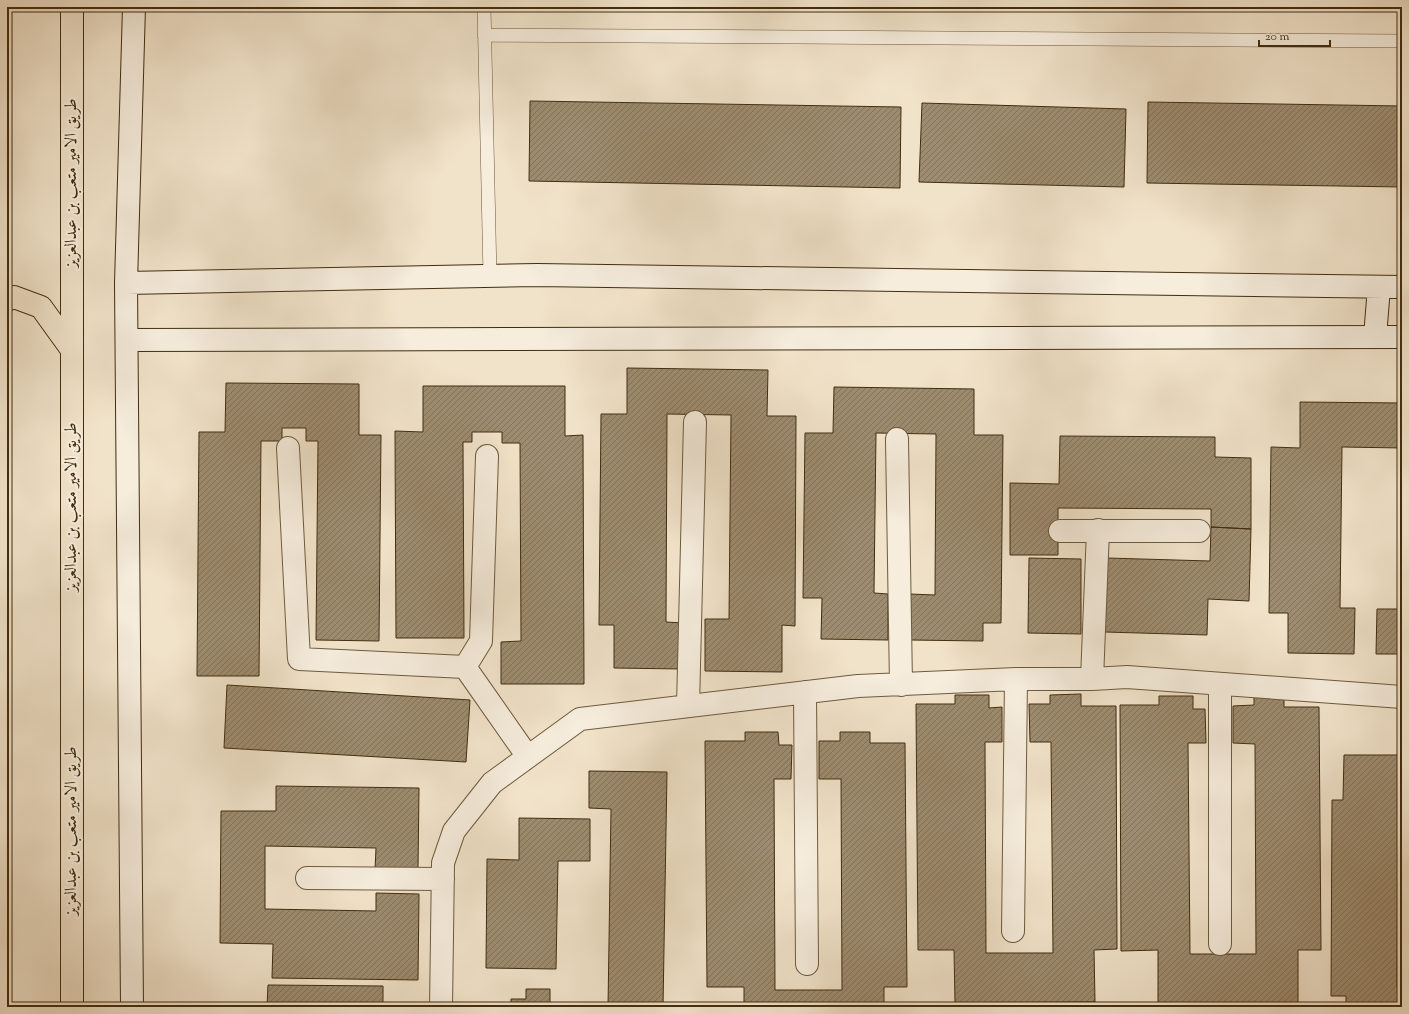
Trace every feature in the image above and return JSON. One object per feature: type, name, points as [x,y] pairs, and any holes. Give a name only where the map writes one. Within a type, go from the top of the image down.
[{"type":"main road","name":"طريق الامير متعب بن عبدالعزيز","points":[[72,7],[72,1007]]},
{"type":"main road","points":[[7,300],[14,297],[41,307],[72,350]]},
{"type":"street","points":[[132,1007],[126,283],[134,7]]},
{"type":"street","points":[[126,283],[490,276],[1402,287]]},
{"type":"street","points":[[1375,337],[1379,287]]},
{"type":"street","points":[[127,340],[1402,337]]},
{"type":"street","points":[[688,706],[695,422]]},
{"type":"street","points":[[897,439],[901,684]]},
{"type":"street","points":[[288,448],[299,659],[465,667]]},
{"type":"street","points":[[465,667],[481,641],[487,456]]},
{"type":"street","points":[[1092,679],[1098,530]]},
{"type":"street","points":[[1060,531],[1198,531]]},
{"type":"street","points":[[465,667],[528,757]]},
{"type":"street","points":[[441,1007],[443,863],[454,831],[492,783],[580,719],[858,686],[1016,679],[1092,679],[1127,677],[1402,697]]},
{"type":"street","points":[[1013,931],[1016,679]]},
{"type":"street","points":[[1220,684],[1220,944]]},
{"type":"street","points":[[805,692],[807,964]]},
{"type":"street","points":[[307,878],[443,879]]},
{"type":"lane","points":[[484,7],[490,276]]},
{"type":"lane","points":[[484,35],[1402,41]]},
{"type":"building","points":[[530,101],[901,107],[900,188],[529,181]]},
{"type":"building","points":[[1148,102],[1402,106],[1402,187],[1147,183]]},
{"type":"building","points":[[922,103],[1126,109],[1124,187],[919,182]]},
{"type":"building","points":[[627,368],[768,370],[767,416],[796,416],[795,626],[782,625],[782,672],[705,671],[705,619],[729,619],[731,415],[667,414],[666,622],[683,623],[682,669],[614,668],[614,625],[599,625],[601,414],[627,414]]},
{"type":"building","points":[[226,383],[359,384],[359,435],[381,435],[379,641],[316,640],[318,441],[306,441],[306,428],[282,428],[282,441],[261,441],[259,676],[197,676],[199,432],[225,432]]},
{"type":"building","points":[[423,386],[565,386],[565,436],[583,435],[584,684],[501,684],[501,642],[521,641],[520,443],[502,443],[502,432],[472,432],[472,442],[463,442],[464,638],[396,638],[395,431],[423,432]]},
{"type":"building","points":[[834,387],[974,389],[974,435],[1003,435],[1001,623],[983,623],[983,641],[910,640],[910,594],[935,595],[936,434],[876,433],[874,593],[888,594],[888,640],[821,639],[822,598],[803,598],[805,433],[833,433]]},
{"type":"building","points":[[1300,402],[1402,403],[1402,448],[1342,447],[1340,608],[1355,608],[1354,654],[1288,653],[1288,613],[1269,613],[1271,447],[1300,448]]},
{"type":"building","points":[[1060,436],[1215,437],[1215,457],[1251,458],[1251,529],[1211,527],[1211,509],[1058,508],[1058,555],[1010,555],[1010,483],[1059,484]]},
{"type":"building","points":[[1402,506],[1402,654],[1376,654],[1377,609],[1401,609]]},
{"type":"building","points":[[1211,527],[1251,529],[1249,601],[1208,599],[1207,635],[1105,632],[1107,558],[1210,561]]},
{"type":"building","points":[[1029,558],[1081,559],[1081,634],[1028,633]]},
{"type":"building","points":[[227,685],[470,700],[466,762],[224,748]]},
{"type":"building","points":[[1081,694],[1081,706],[1116,706],[1117,949],[1094,950],[1095,1002],[955,1003],[954,950],[918,950],[916,704],[955,704],[955,695],[989,695],[989,708],[1002,707],[1002,742],[985,742],[986,953],[1053,953],[1051,742],[1030,742],[1029,704],[1050,704],[1050,695]]},
{"type":"building","points":[[1284,695],[1284,707],[1319,707],[1321,950],[1298,950],[1298,1003],[1158,1004],[1158,950],[1121,951],[1120,705],[1159,705],[1159,696],[1193,696],[1193,709],[1205,709],[1206,743],[1188,743],[1190,954],[1256,954],[1255,744],[1233,743],[1233,706],[1254,705],[1254,696]]},
{"type":"building","points":[[745,732],[778,732],[779,745],[792,745],[791,779],[774,779],[775,990],[842,990],[841,779],[819,779],[819,741],[840,741],[840,732],[870,732],[870,743],[905,743],[907,987],[884,987],[884,1007],[744,1007],[744,987],[707,987],[705,741],[745,741]]},
{"type":"building","points":[[1344,755],[1402,755],[1402,800],[1398,800],[1397,987],[1402,988],[1402,1007],[1346,1007],[1346,996],[1331,996],[1332,800],[1343,800]]},
{"type":"building","points":[[589,771],[667,772],[663,1007],[608,1007],[611,809],[589,808]]},
{"type":"building","points":[[276,786],[419,788],[418,870],[375,870],[376,848],[265,846],[265,909],[376,911],[376,893],[419,894],[418,980],[272,978],[273,944],[220,943],[221,811],[276,811]]},
{"type":"building","points":[[519,818],[590,819],[590,861],[558,861],[556,969],[486,968],[487,859],[519,860]]},
{"type":"building","points":[[268,985],[383,986],[383,1007],[267,1007]]},
{"type":"building","points":[[526,989],[550,989],[550,1007],[511,1007],[511,999],[526,999]]}]
